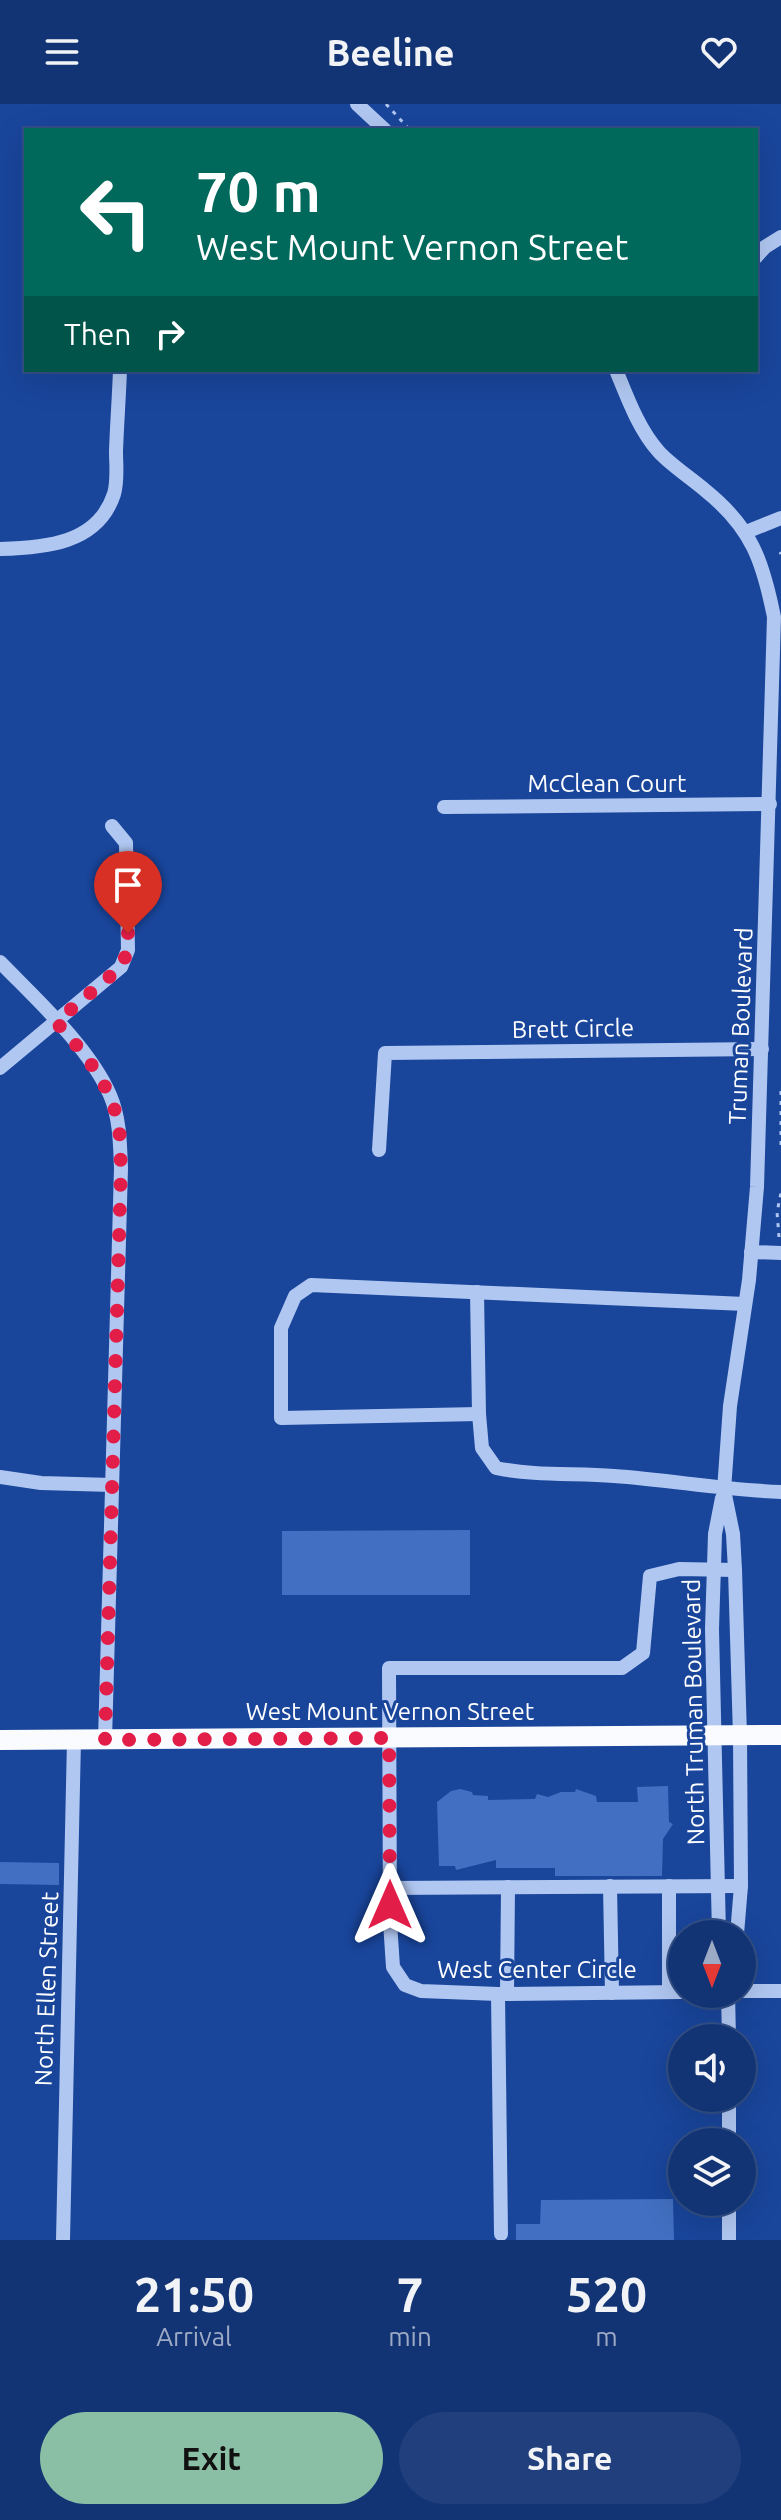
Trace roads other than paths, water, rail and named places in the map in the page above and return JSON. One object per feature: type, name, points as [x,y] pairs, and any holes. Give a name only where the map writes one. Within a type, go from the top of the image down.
[{"type":"main road","name":"West Mount Vernon Street","points":[[0,1740],[781,1735]]},
{"type":"street","points":[[357,104],[383,128]]},
{"type":"street","points":[[758,255],[781,237]]},
{"type":"street","points":[[0,549],[60,544],[86,531],[104,515],[115,492],[120,372]]},
{"type":"street","name":"Truman Boulevard","points":[[618,372],[634,412],[658,451],[711,494],[746,532],[765,571],[774,617],[757,1187],[745,1304],[730,1406],[724,1490],[733,1534],[740,1736]]},
{"type":"street","points":[[746,532],[781,518]]},
{"type":"street","name":"McClean Court","points":[[444,807],[770,804]]},
{"type":"street","points":[[0,1068],[121,967],[128,950],[126,843],[112,826]]},
{"type":"street","points":[[0,962],[88,1058],[110,1095],[118,1121],[121,1168],[105,1740]]},
{"type":"street","name":"Brett Circle","points":[[379,1150],[385,1053],[762,1049]]},
{"type":"street","points":[[751,1252],[781,1253]]},
{"type":"street","points":[[479,1414],[281,1418],[281,1328],[295,1296],[311,1285],[745,1304]]},
{"type":"street","points":[[477,1292],[482,1448],[496,1468],[523,1474],[609,1476],[675,1481],[724,1490],[781,1492]]},
{"type":"street","points":[[0,1477],[41,1483],[112,1485]]},
{"type":"street","name":"North Truman Boulevard","points":[[719,1920],[712,1629],[715,1534],[724,1490]]},
{"type":"street","name":"West Center Circle","points":[[668,1992],[502,1994],[421,1991],[405,1985],[393,1967],[389,1668],[622,1668],[643,1653],[650,1576],[679,1569],[714,1570]]},
{"type":"street","points":[[714,1570],[735,1570]]},
{"type":"street","name":"North Truman Boulevard","points":[[738,1920],[741,1886],[740,1736]]},
{"type":"street","name":"North Ellen Street","points":[[63,2240],[74,1740]]},
{"type":"street","points":[[610,1886],[612,1993]]},
{"type":"street","points":[[669,1886],[671,1920]]},
{"type":"street","points":[[390,1888],[741,1886]]},
{"type":"street","points":[[501,2234],[502,1994],[508,1887]]},
{"type":"street","points":[[756,1991],[781,1991]]},
{"type":"street","points":[[729,2216],[729,2240]]}]
